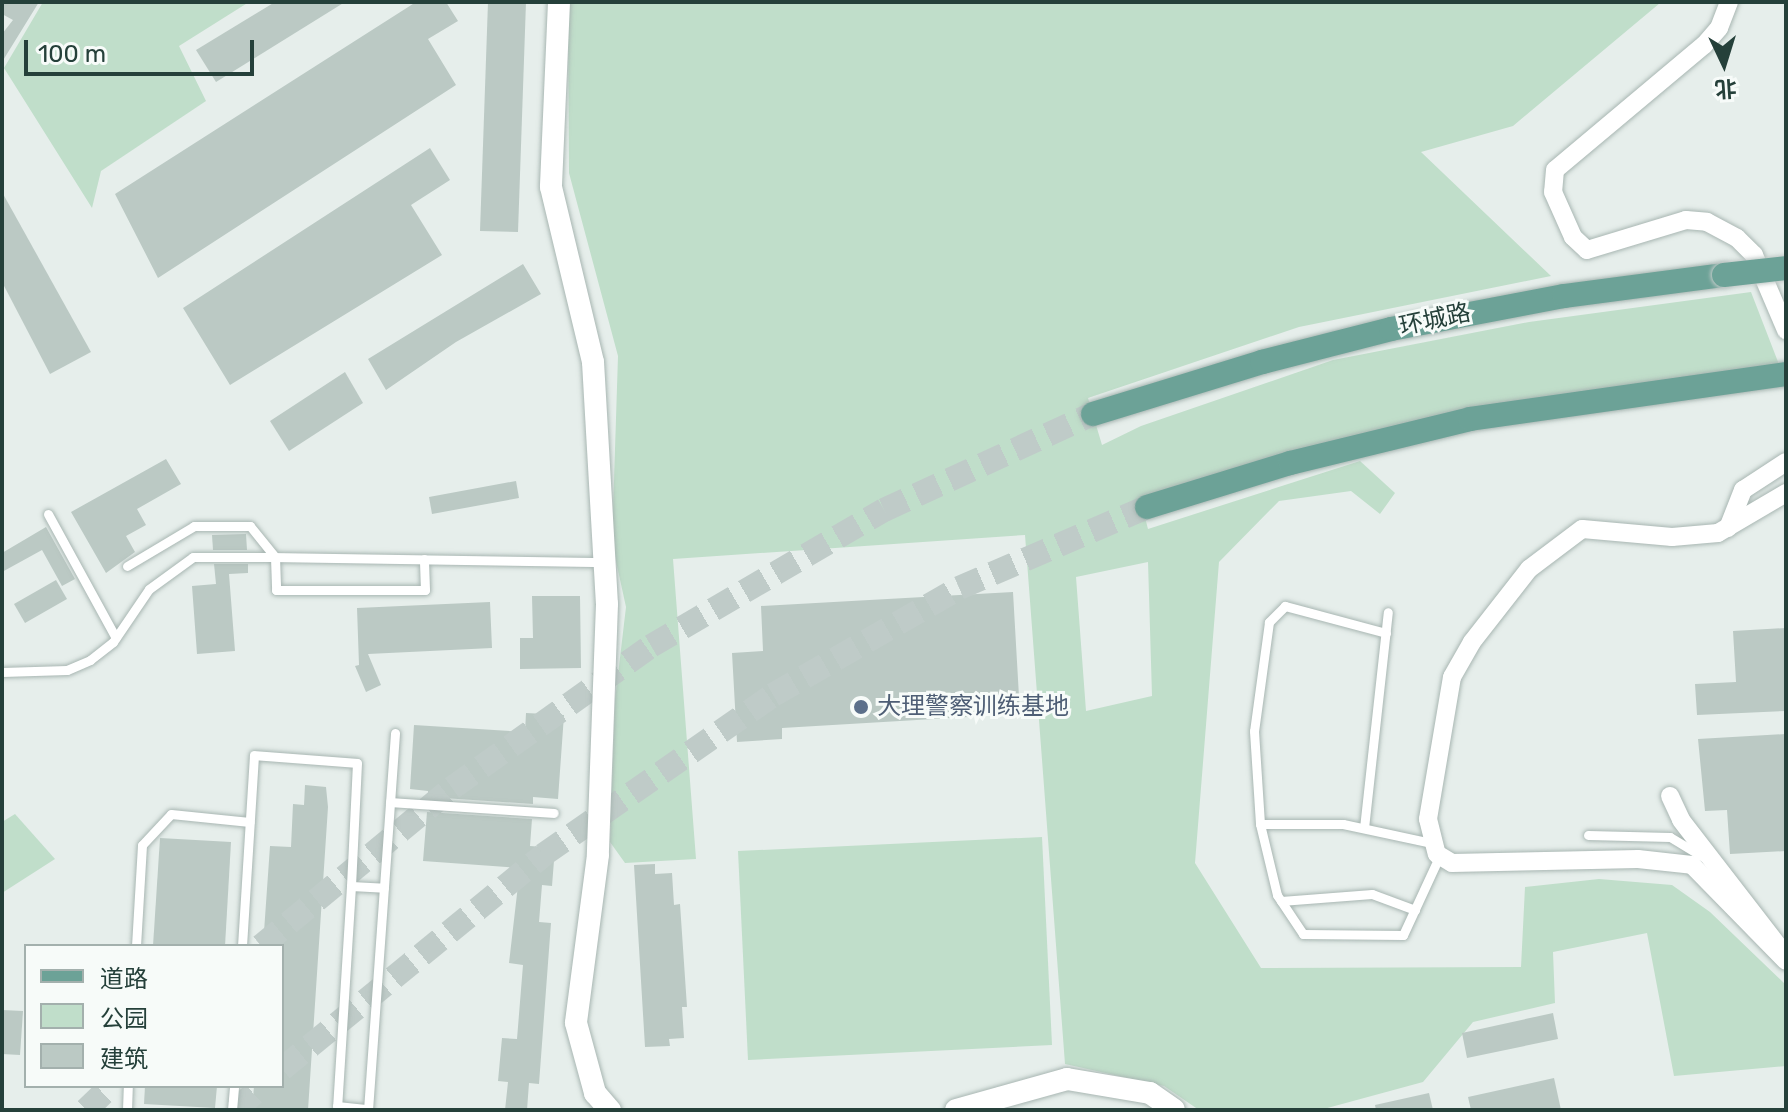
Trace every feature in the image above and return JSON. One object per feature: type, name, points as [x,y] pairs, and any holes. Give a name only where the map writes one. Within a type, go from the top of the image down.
[{"type":"main road","name":"环城路","points":[[1093,414],[1391,329],[1564,296],[1786,268]]},
{"type":"main road","points":[[1147,507],[1290,463],[1428,428],[1580,400],[1786,374]]},
{"type":"street","points":[[559,2],[551,187],[593,362],[604,562],[598,855],[576,1023],[595,1093],[610,1110]]},
{"type":"street","points":[[1729,2],[1719,28],[1704,45],[1555,170],[1553,192],[1573,237],[1587,250],[1686,220],[1707,222],[1737,238],[1754,255],[1786,330]]},
{"type":"street","points":[[1726,530],[1743,490],[1786,462]]},
{"type":"street","points":[[1786,493],[1726,530],[1672,537],[1591,527],[1567,538],[1529,569],[1472,642],[1452,677],[1432,789],[1436,850],[1459,864],[1638,859],[1692,865],[1761,942],[1786,960]]},
{"type":"street","points":[[1670,796],[1681,820],[1786,960]]},
{"type":"street","points":[[956,1110],[1067,1079],[1150,1093],[1174,1110]]},
{"type":"lane","points":[[48,514],[116,638]]},
{"type":"lane","points":[[127,566],[194,526],[250,526],[275,557],[276,590],[425,590],[424,559]]},
{"type":"lane","points":[[2,672],[67,670],[104,652],[116,638],[135,604],[186,559],[275,557],[604,562]]},
{"type":"lane","points":[[1260,824],[1364,828],[1436,850],[1403,935],[1303,934],[1281,901],[1260,824],[1254,731],[1269,622],[1285,606],[1386,633]]},
{"type":"lane","points":[[1364,828],[1388,612]]},
{"type":"lane","points":[[242,944],[254,755],[357,763],[337,1106],[368,1109],[395,733]]},
{"type":"lane","points":[[390,802],[554,813]]},
{"type":"lane","points":[[136,944],[142,845],[171,814],[250,822]]},
{"type":"lane","points":[[1588,835],[1670,837],[1716,864]]},
{"type":"lane","points":[[351,886],[384,888]]},
{"type":"lane","points":[[1281,901],[1372,894],[1415,910]]},
{"type":"lane","points":[[127,1110],[128,1088]]},
{"type":"lane","points":[[232,1110],[234,1088]]},
{"type":"green space","points":[[43,2],[249,2],[179,46],[206,101],[101,171],[92,208],[4,68]]},
{"type":"green space","points":[[568,2],[1660,3],[1513,126],[1421,152],[1551,276],[1299,327],[1088,398],[1102,445],[1141,426],[1333,360],[1529,322],[1751,292],[1780,367],[1140,498],[1148,529],[1360,461],[1395,493],[1380,514],[1351,491],[1279,501],[1219,562],[1195,863],[1261,968],[1521,967],[1525,887],[1599,879],[1672,885],[1710,912],[1785,984],[1786,1066],[1674,1076],[1647,933],[1553,952],[1555,1003],[1473,1022],[1423,1082],[1320,1110],[1199,1110],[1164,1086],[1065,1064],[1025,535],[673,559],[696,859],[625,863],[610,842],[615,700],[626,607],[612,543],[618,356],[569,173]],"holes":[[[1148,562],[1152,696],[1086,711],[1076,577]]]},
{"type":"green space","points":[[15,814],[55,859],[2,893],[2,822]]},
{"type":"green space","points":[[1042,837],[1052,1045],[748,1060],[738,851]]},
{"type":"building","points":[[2,2],[39,2],[2,62],[2,34],[13,20],[2,14]]},
{"type":"building","points":[[275,2],[345,2],[216,82],[196,50]]},
{"type":"building","points":[[416,2],[446,2],[458,21],[428,39],[456,85],[158,278],[115,194]]},
{"type":"building","points":[[488,2],[526,2],[518,232],[480,231]]},
{"type":"building","points":[[430,148],[450,180],[411,205],[442,255],[230,385],[183,308]]},
{"type":"building","points":[[2,192],[91,352],[50,374],[2,282]]},
{"type":"building","points":[[523,264],[541,294],[456,342],[386,390],[368,359]]},
{"type":"building","points":[[345,372],[363,403],[289,451],[270,421]]},
{"type":"building","points":[[166,459],[181,484],[137,509],[146,525],[126,536],[135,552],[106,573],[71,512]]},
{"type":"building","points":[[516,481],[519,498],[432,514],[429,497]]},
{"type":"building","points":[[46,527],[75,579],[62,586],[42,550],[2,572],[2,553]]},
{"type":"building","points":[[246,534],[247,550],[213,550],[212,535]]},
{"type":"building","points":[[214,564],[248,564],[248,573],[229,574],[235,651],[197,654],[192,586],[216,584]]},
{"type":"building","points":[[56,580],[67,599],[25,623],[14,604]]},
{"type":"building","points":[[1013,592],[1020,714],[782,728],[782,739],[737,742],[732,653],[763,651],[761,606]]},
{"type":"building","points":[[532,596],[580,596],[581,668],[520,669],[520,638],[533,638]]},
{"type":"building","points":[[490,602],[492,648],[368,654],[381,685],[366,692],[355,666],[359,665],[357,608]]},
{"type":"building","points":[[1786,628],[1786,711],[1697,715],[1695,684],[1736,682],[1733,631]]},
{"type":"building","points":[[526,713],[564,715],[558,799],[533,797],[533,804],[428,797],[428,791],[410,789],[414,725],[525,732]]},
{"type":"building","points":[[1786,734],[1786,851],[1730,854],[1727,810],[1705,811],[1698,739]]},
{"type":"building","points":[[305,785],[326,787],[328,807],[308,1110],[252,1110],[254,1088],[284,1088],[284,944],[263,944],[270,846],[291,847],[293,804],[304,805]]},
{"type":"building","points":[[427,812],[532,819],[530,846],[555,848],[552,886],[542,885],[539,922],[551,923],[539,1084],[529,1083],[527,1110],[505,1110],[508,1082],[498,1081],[502,1038],[517,1039],[523,965],[509,963],[520,868],[423,861]]},
{"type":"building","points":[[160,838],[231,842],[225,944],[153,944]]},
{"type":"building","points":[[655,864],[655,874],[672,873],[674,905],[680,904],[687,1007],[682,1007],[684,1038],[669,1039],[670,1046],[645,1047],[634,865]]},
{"type":"building","points":[[2,1010],[23,1011],[20,1055],[2,1054]]},
{"type":"building","points":[[1553,1013],[1558,1039],[1467,1058],[1462,1033]]},
{"type":"building","points":[[1554,1078],[1561,1110],[1471,1110],[1468,1097]]},
{"type":"building","points":[[145,1088],[217,1088],[215,1108],[144,1104]]},
{"type":"building","points":[[1429,1093],[1433,1110],[1376,1110],[1375,1105]]},
{"type":"tunnel","points":[[263,944],[452,788],[651,646],[884,510],[1093,414]]},
{"type":"tunnel","points":[[284,1067],[543,855],[773,695],[959,588],[1147,507]]},
{"type":"tunnel","points":[[86,1110],[109,1088]]},
{"type":"tunnel","points":[[236,1110],[260,1088]]},
{"type":"place","name":"大理警察训练基地","points":[[861,707]]}]
